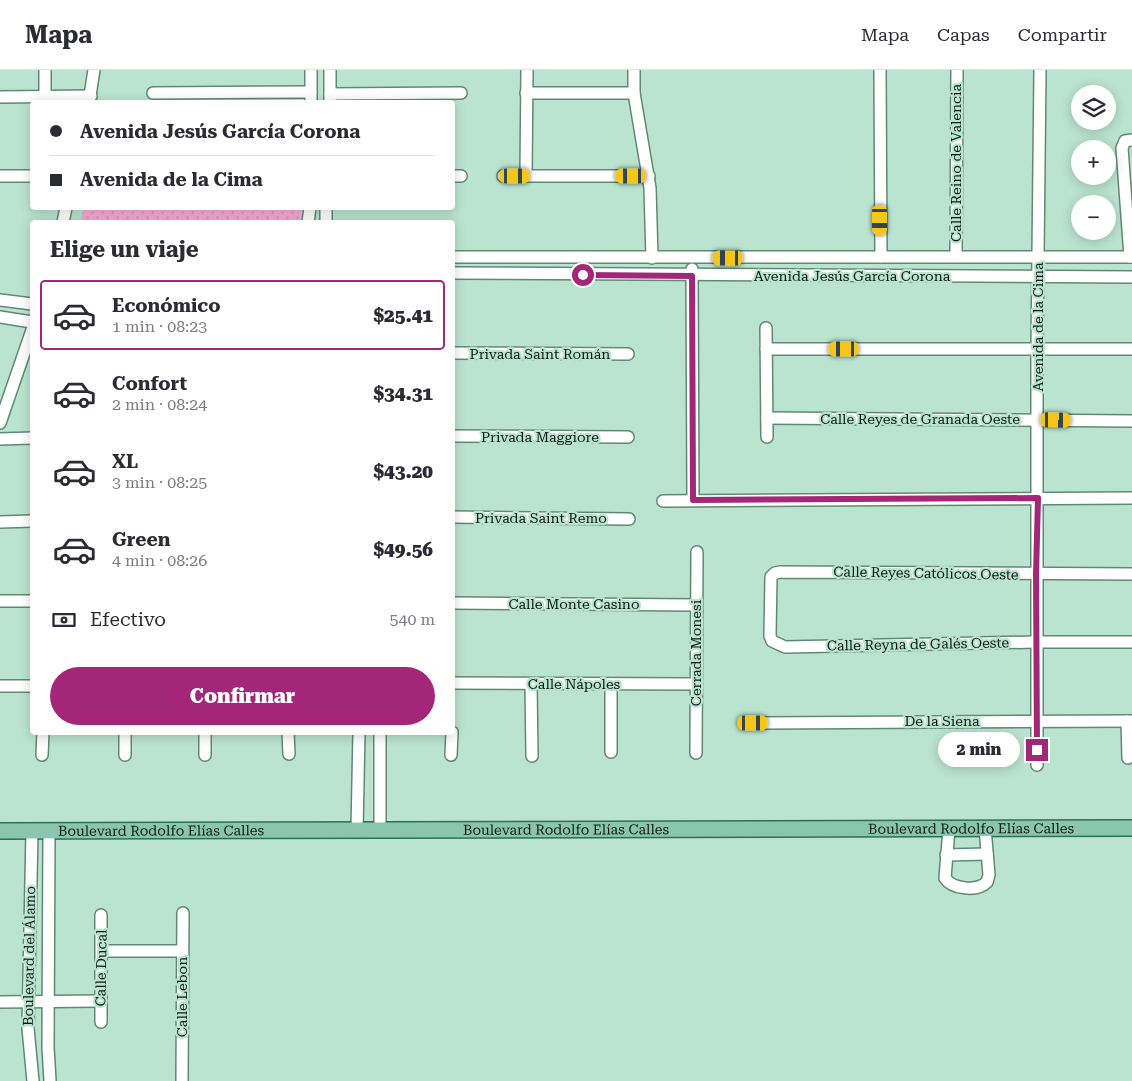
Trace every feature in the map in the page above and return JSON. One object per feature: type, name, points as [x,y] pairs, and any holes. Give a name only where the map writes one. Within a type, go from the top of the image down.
[{"type":"main road","name":"Boulevard Rodolfo Elías Calles","points":[[0,830],[1132,828]]},
{"type":"street","points":[[45,70],[45,96]]},
{"type":"street","points":[[0,97],[45,96],[90,99],[94,70]]},
{"type":"street","points":[[153,93],[311,97],[311,70]]},
{"type":"street","points":[[330,70],[330,98],[461,93]]},
{"type":"street","points":[[526,176],[527,70]]},
{"type":"street","points":[[634,70],[634,93],[648,176],[652,258]]},
{"type":"street","points":[[880,70],[881,257]]},
{"type":"street","name":"Calle Reino de Valencia","points":[[956,256],[957,70]]},
{"type":"street","name":"Avenida de la Cima","points":[[1037,765],[1036,574],[1040,70]]},
{"type":"street","points":[[526,93],[634,93]]},
{"type":"street","points":[[1130,140],[1122,148],[1131,257]]},
{"type":"street","points":[[0,176],[30,176]]},
{"type":"street","points":[[503,176],[648,176]]},
{"type":"street","name":"Avenida Jesús García Corona","points":[[455,257],[1131,257]]},
{"type":"street","points":[[693,258],[693,500]]},
{"type":"street","name":"Avenida Jesús García Corona","points":[[455,273],[692,276],[1132,277]]},
{"type":"street","points":[[0,300],[30,304]]},
{"type":"street","points":[[0,317],[30,322]]},
{"type":"street","points":[[766,328],[768,436]]},
{"type":"street","points":[[0,423],[30,336]]},
{"type":"street","points":[[766,349],[1132,350]]},
{"type":"street","name":"Privada Saint Román","points":[[455,353],[628,354]]},
{"type":"street","name":"Calle Reyes de Granada Oeste","points":[[767,418],[1132,421]]},
{"type":"street","name":"Privada Maggiore","points":[[455,436],[628,438]]},
{"type":"street","points":[[0,438],[30,438]]},
{"type":"street","points":[[663,501],[1132,498]]},
{"type":"street","name":"Privada Saint Remo","points":[[455,517],[629,518]]},
{"type":"street","points":[[0,522],[30,521]]},
{"type":"street","name":"Cerrada Monesi","points":[[696,552],[696,753]]},
{"type":"street","name":"Calle Reyes Católicos Oeste","points":[[770,636],[771,578],[775,572],[1132,574]]},
{"type":"street","points":[[0,601],[30,601]]},
{"type":"street","name":"Calle Monte Casino","points":[[455,603],[696,605]]},
{"type":"street","name":"Calle Reyna de Galés Oeste","points":[[770,636],[772,642],[785,647],[1132,642]]},
{"type":"street","name":"Calle Nápoles","points":[[455,683],[696,684]]},
{"type":"street","points":[[531,684],[532,756]]},
{"type":"street","points":[[611,684],[611,752]]},
{"type":"street","points":[[0,686],[30,686]]},
{"type":"street","points":[[1128,758],[1130,721]]},
{"type":"street","name":"De la Siena","points":[[753,723],[1130,721]]},
{"type":"street","points":[[42,755],[44,735]]},
{"type":"street","points":[[125,735],[125,755]]},
{"type":"street","points":[[205,735],[206,755]]},
{"type":"street","points":[[288,735],[289,754]]},
{"type":"street","points":[[357,830],[359,735]]},
{"type":"street","points":[[380,735],[380,830]]},
{"type":"street","points":[[451,756],[452,735]]},
{"type":"street","points":[[949,829],[945,878],[949,884],[977,888],[987,882],[989,875],[985,828]]},
{"type":"street","name":"Boulevard del Álamo","points":[[32,831],[28,1028],[33,1081]]},
{"type":"street","name":"Boulevard del Álamo","points":[[49,831],[48,1047],[50,1081]]},
{"type":"street","points":[[946,854],[987,854]]},
{"type":"street","name":"Calle Lebon","points":[[182,1081],[183,912]]},
{"type":"street","name":"Calle Ducal","points":[[101,915],[101,1022]]},
{"type":"street","points":[[102,951],[182,951]]},
{"type":"street","points":[[0,1002],[100,1001]]},
{"type":"shaded area","points":[[83,210],[302,210],[300,220],[81,220]]},
{"type":"route","points":[[583,275],[692,276],[694,360],[693,500],[1038,498],[1036,574],[1037,750]]}]
